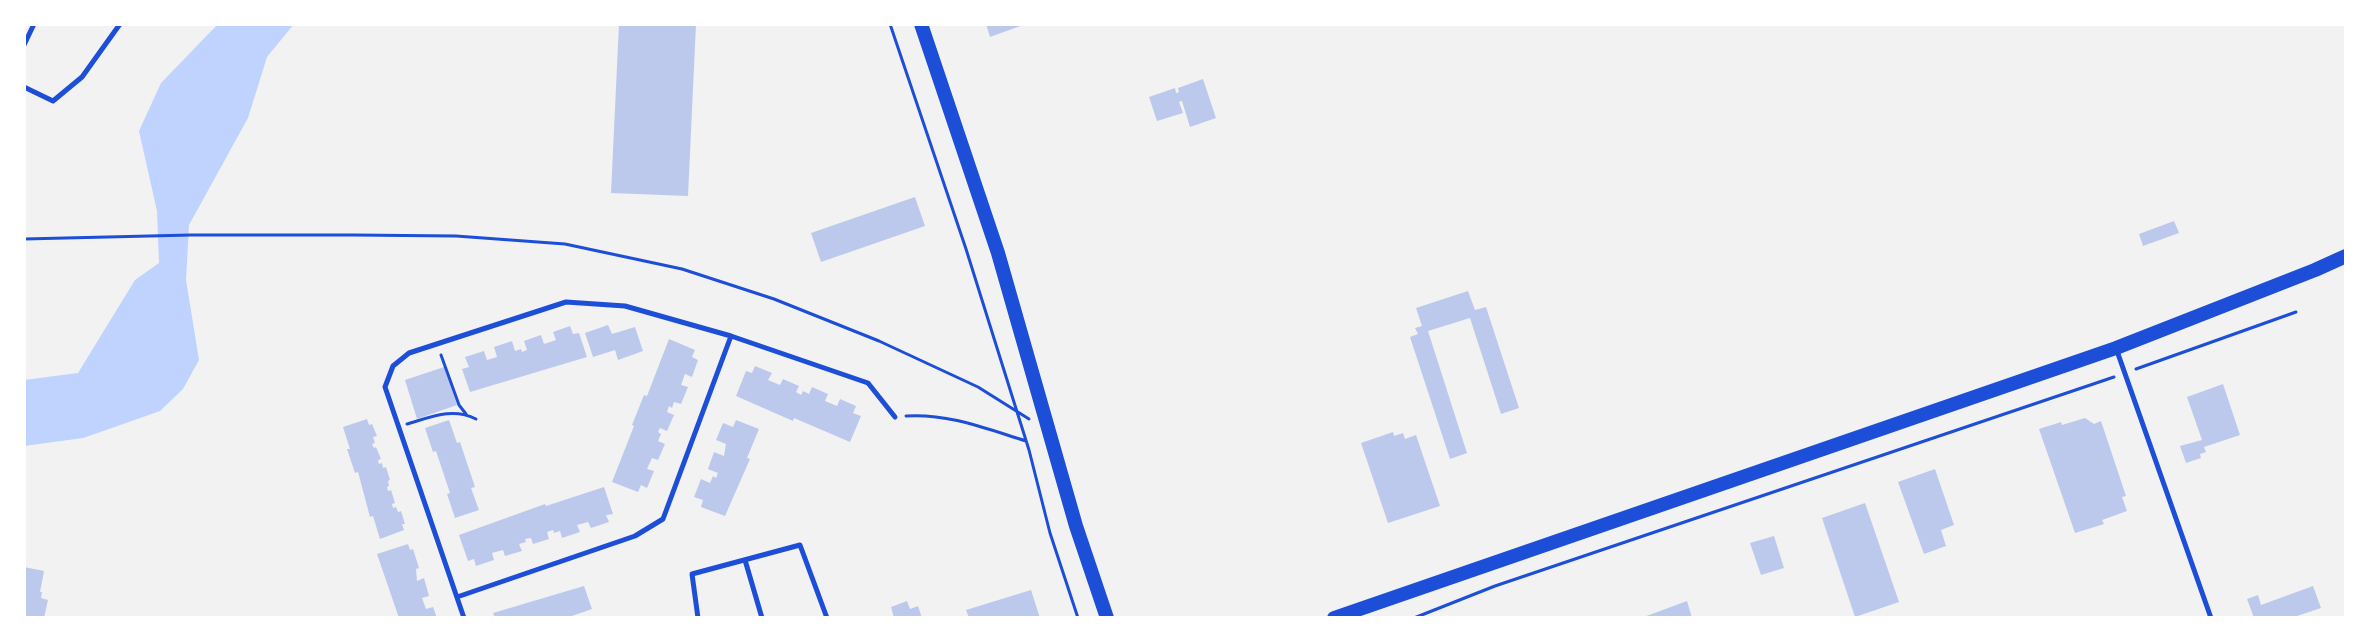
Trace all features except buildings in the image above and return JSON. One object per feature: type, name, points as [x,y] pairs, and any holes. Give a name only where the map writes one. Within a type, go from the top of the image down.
[{"type":"main road","points":[[921,24],[998,253],[1076,526],[1107,618]]},
{"type":"main road","points":[[1334,618],[2116,348],[2346,256]]},
{"type":"lane","points":[[24,45],[34,24]]},
{"type":"lane","points":[[24,87],[53,101],[82,77],[120,24]]},
{"type":"lane","points":[[464,618],[385,387],[393,366],[409,353],[566,302],[625,306],[731,336],[868,383],[895,417]]},
{"type":"lane","points":[[457,597],[635,536],[663,519],[731,336]]},
{"type":"lane","points":[[2116,348],[2211,618]]},
{"type":"lane","points":[[698,618],[692,574],[800,545],[827,618]]},
{"type":"lane","points":[[745,560],[762,618]]},
{"type":"path","points":[[890,24],[966,249],[1078,618]]},
{"type":"path","points":[[24,239],[191,235],[456,236],[565,244],[667,266],[774,299],[879,341],[978,387],[1050,433]]},
{"type":"path","points":[[1414,618],[1495,586],[2296,312]]},
{"type":"path","points":[[437,344],[459,405],[466,414]]},
{"type":"path","points":[[399,427],[445,412],[466,414],[476,419]]},
{"type":"path","points":[[895,417],[927,414],[1026,441]]},
{"type":"water","points":[[218,24],[294,24],[267,57],[248,118],[189,225],[186,280],[199,360],[183,389],[160,411],[83,438],[24,446],[24,380],[78,373],[135,280],[159,263],[157,211],[139,131],[161,83]]}]
